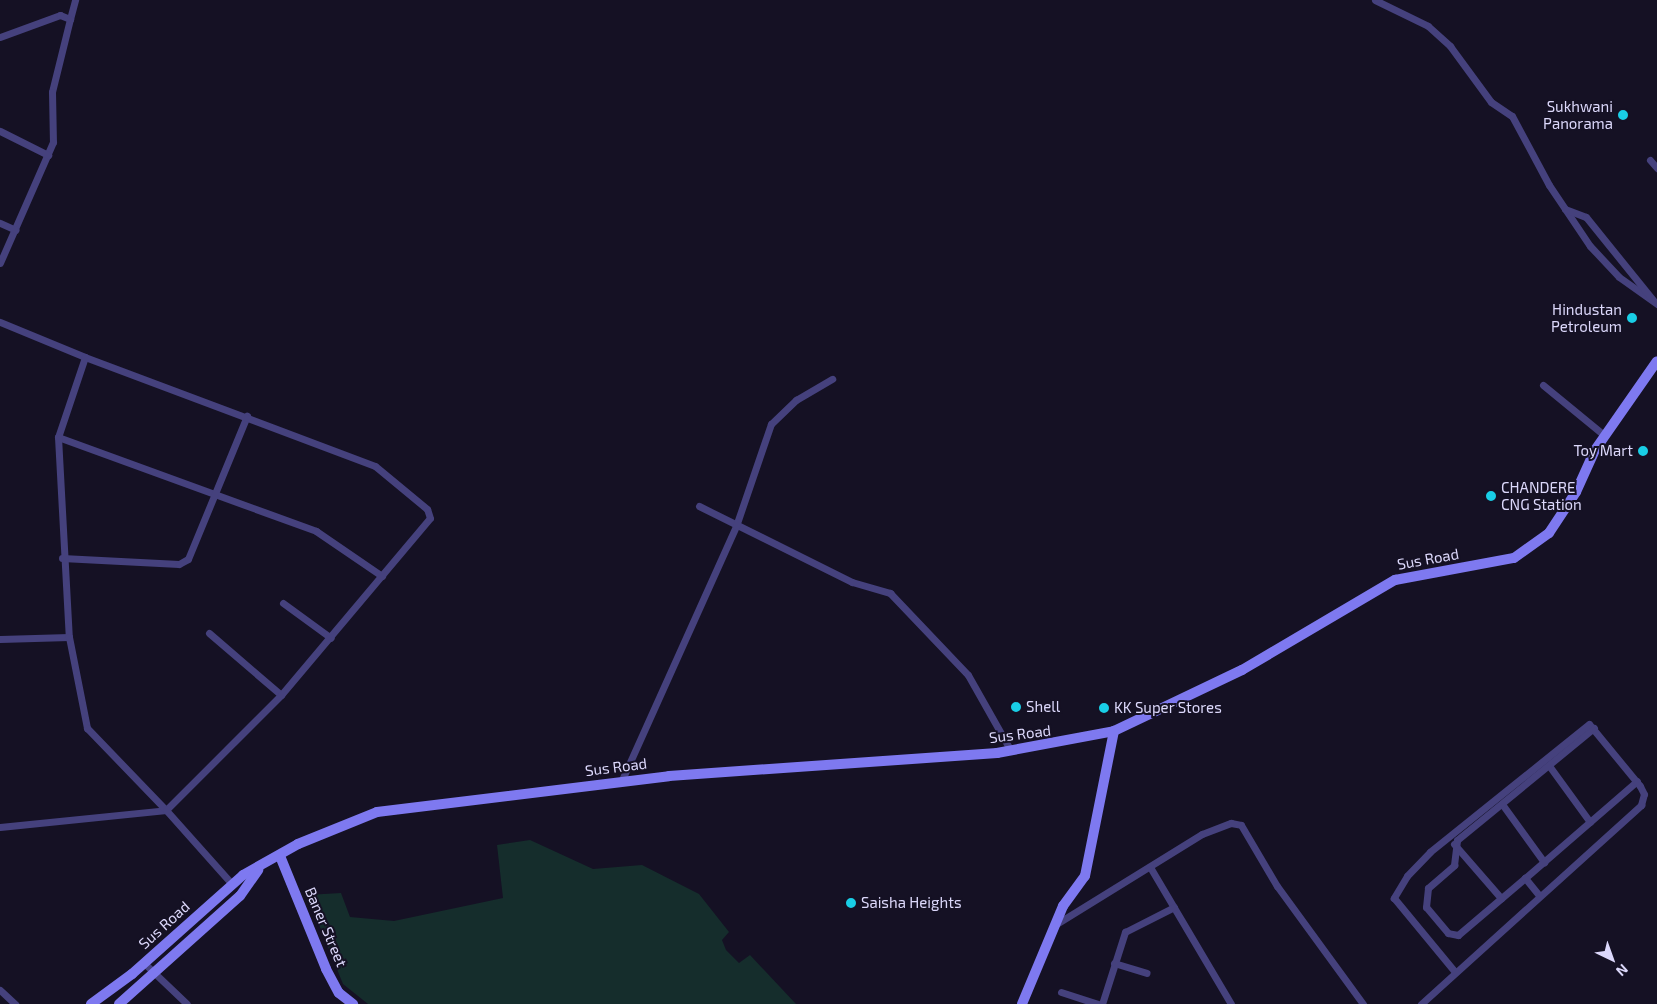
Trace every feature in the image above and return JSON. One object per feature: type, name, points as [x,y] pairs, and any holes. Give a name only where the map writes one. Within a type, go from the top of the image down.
[{"type":"main road","name":"Sus Road","points":[[91,1004],[144,963],[232,884],[280,856],[376,812],[621,782],[1011,751],[1114,731],[1242,670],[1395,580],[1514,558],[1549,533],[1604,436],[1657,361]]},
{"type":"main road","points":[[1022,1004],[1053,926],[1085,876],[1114,731]]},
{"type":"main road","name":"Baner Street","points":[[280,856],[326,969],[339,993],[353,1004]]},
{"type":"main road","name":"Sus Road","points":[[119,1004],[155,974],[240,896],[258,870]]},
{"type":"street","points":[[0,263],[53,142],[52,92],[75,0]]},
{"type":"street","points":[[1376,0],[1428,26],[1450,46],[1490,102],[1512,116],[1565,209],[1619,277],[1655,302]]},
{"type":"street","points":[[0,37],[60,15],[70,19]]},
{"type":"street","points":[[0,131],[48,155]]},
{"type":"street","points":[[1650,160],[1657,168]]},
{"type":"street","points":[[1565,209],[1586,217],[1655,302]]},
{"type":"street","points":[[0,223],[16,230]]},
{"type":"street","points":[[0,322],[85,357],[247,416],[375,466],[427,509],[428,522],[281,695],[166,810],[0,827]]},
{"type":"street","points":[[85,357],[58,437],[62,558],[69,637],[87,728],[166,810],[232,884]]},
{"type":"street","points":[[621,782],[736,526],[771,424],[796,400],[832,379]]},
{"type":"street","points":[[1543,385],[1604,436]]},
{"type":"street","points":[[62,558],[184,562],[193,552],[214,491],[247,416]]},
{"type":"street","points":[[58,437],[214,491],[316,531],[382,576]]},
{"type":"street","points":[[699,506],[852,582],[890,594],[968,675],[1011,751]]},
{"type":"street","points":[[283,603],[331,638]]},
{"type":"street","points":[[209,633],[281,695]]},
{"type":"street","points":[[0,639],[69,637]]},
{"type":"street","points":[[1420,1004],[1456,972],[1538,894],[1641,804],[1644,794],[1637,781],[1589,724],[1580,728],[1407,876],[1394,898],[1456,972]]},
{"type":"street","points":[[1454,844],[1550,767],[1594,728]]},
{"type":"street","points":[[1550,767],[1590,822]]},
{"type":"street","points":[[1454,844],[1454,865],[1428,888],[1426,900],[1448,934],[1458,934],[1637,781]]},
{"type":"street","points":[[1502,804],[1544,862]]},
{"type":"street","points":[[1053,926],[1218,826],[1241,825],[1277,886],[1363,1004]]},
{"type":"street","points":[[1454,844],[1501,898]]},
{"type":"street","points":[[1150,867],[1231,1004]]},
{"type":"street","points":[[1525,878],[1538,894]]},
{"type":"street","points":[[1061,992],[1100,1004],[1125,932],[1174,907]]},
{"type":"street","points":[[144,963],[188,1004]]},
{"type":"street","points":[[1114,963],[1146,974]]},
{"type":"street","points":[[0,990],[15,1004]]},
{"type":"green space","points":[[530,840],[593,869],[642,865],[699,894],[729,932],[722,940],[726,950],[739,963],[750,955],[796,1004],[368,1004],[343,984],[307,895],[341,893],[350,917],[394,921],[503,898],[497,845]]},
{"type":"place","name":"Sukhwani Panorama","points":[[1623,115]]},
{"type":"place","name":"Hindustan Petroleum","points":[[1632,318]]},
{"type":"place","name":"Toy Mart","points":[[1643,451]]},
{"type":"place","name":"CHANDERE CNG Station","points":[[1491,496]]},
{"type":"place","name":"Shell","points":[[1016,707]]},
{"type":"place","name":"KK Super Stores","points":[[1104,708]]},
{"type":"place","name":"Saisha Heights","points":[[851,903]]}]
